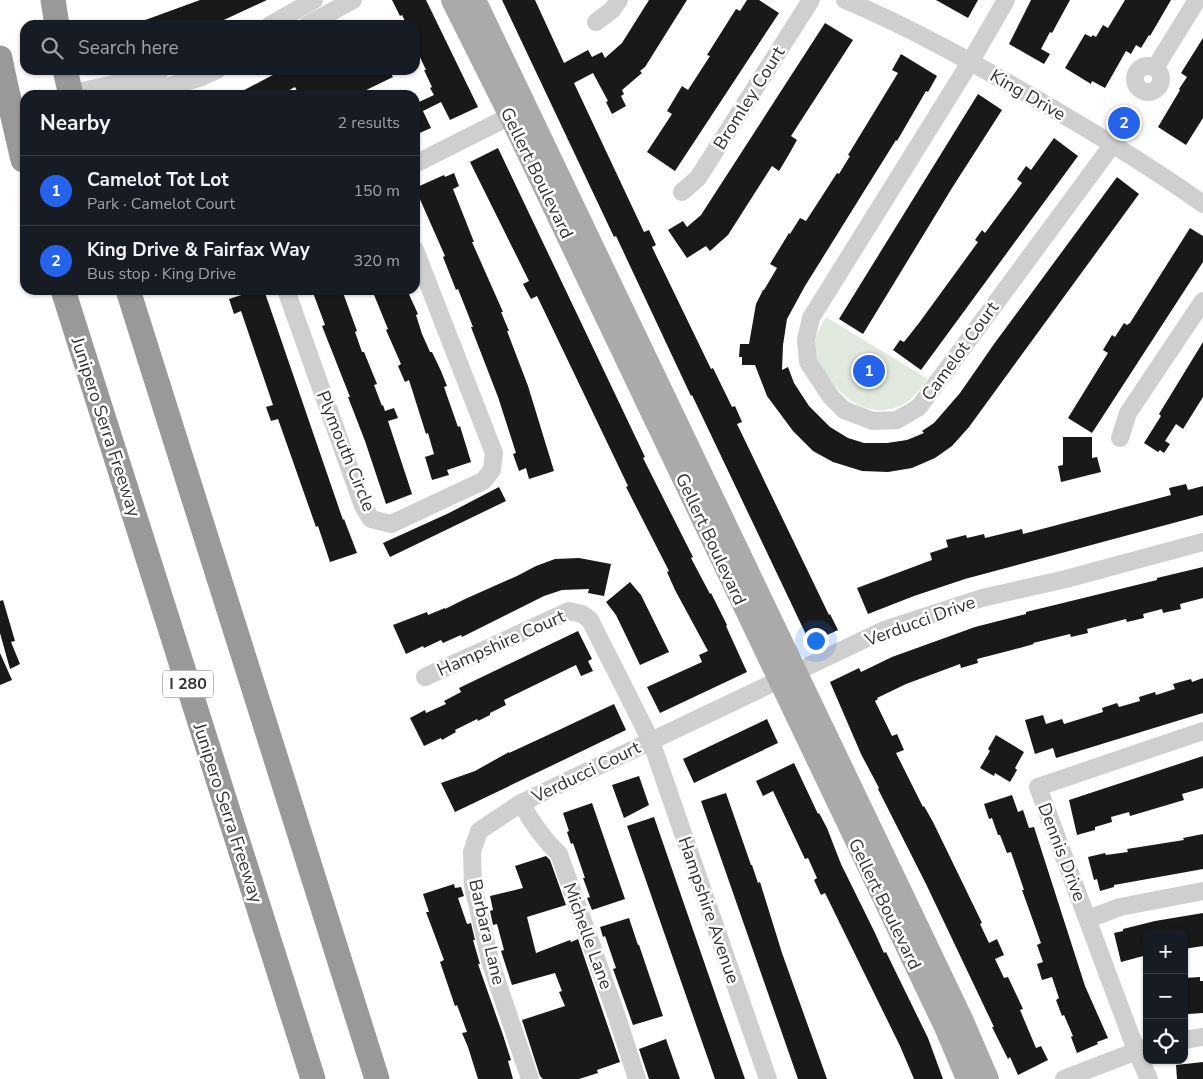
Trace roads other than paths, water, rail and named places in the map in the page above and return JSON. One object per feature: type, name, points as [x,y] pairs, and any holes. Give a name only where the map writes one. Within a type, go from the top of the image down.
[{"type":"highway","points":[[53,0],[56,20]]},
{"type":"highway","points":[[2,68],[20,146]]},
{"type":"highway","points":[[67,75],[70,90]]},
{"type":"highway","name":"Junipero Serra Freeway","points":[[65,295],[312,1079]]},
{"type":"highway","points":[[130,295],[377,1079]]},
{"type":"main road","name":"Gellert Boulevard","points":[[452,0],[518,112]]},
{"type":"main road","name":"Gellert Boulevard","points":[[475,0],[518,112],[787,677],[967,1079]]},
{"type":"main road","name":"Gellert Boulevard","points":[[787,677],[962,1020],[988,1079]]},
{"type":"street","points":[[279,20],[314,0]]},
{"type":"street","points":[[316,20],[353,0]]},
{"type":"street","points":[[596,22],[612,10],[619,0]]},
{"type":"street","name":"Bromley Court","points":[[682,192],[698,178],[811,0]]},
{"type":"street","name":"King Drive","points":[[846,0],[884,16],[971,61],[1113,144],[1203,204]]},
{"type":"street","name":"Camelot Court","points":[[1006,0],[971,61],[811,318],[806,340],[808,362],[830,397],[844,410],[873,421],[898,420],[919,407],[1113,144]]},
{"type":"street","points":[[1155,68],[1196,0]]},
{"type":"street","points":[[87,90],[146,75]]},
{"type":"street","points":[[155,90],[206,75]]},
{"type":"street","points":[[0,110],[20,105]]},
{"type":"street","points":[[420,161],[518,112]]},
{"type":"street","points":[[0,122],[20,119]]},
{"type":"street","name":"Plymouth Circle","points":[[288,295],[364,506],[372,519],[391,524],[483,481],[492,470],[494,452],[420,263]]},
{"type":"street","points":[[1120,438],[1128,413],[1203,301]]},
{"type":"street","name":"Verducci Drive","points":[[652,741],[884,630],[982,598],[1066,579],[1203,542]]},
{"type":"street","name":"Hampshire Court","points":[[425,677],[569,611],[582,614],[590,620],[652,741]]},
{"type":"street","name":"Dennis Drive","points":[[1150,1079],[1141,1049],[1088,919],[1038,787],[1203,731]]},
{"type":"street","name":"Verducci Court","points":[[521,804],[652,741]]},
{"type":"street","name":"Hampshire Avenue","points":[[652,741],[768,1079]]},
{"type":"street","name":"Barbara Lane","points":[[521,804],[479,832],[472,852],[473,886],[491,964],[530,1079]]},
{"type":"street","name":"Michelle Lane","points":[[521,804],[544,840],[559,854],[637,1079]]},
{"type":"street","points":[[1088,919],[1120,907],[1203,892]]},
{"type":"street","points":[[1188,1039],[1203,1037]]},
{"type":"street","points":[[1064,1079],[1141,1049]]},
{"type":"place","name":"King Drive & Fairfax Way","points":[[1124,123]]},
{"type":"place","name":"Camelot Tot Lot","points":[[869,371]]}]
